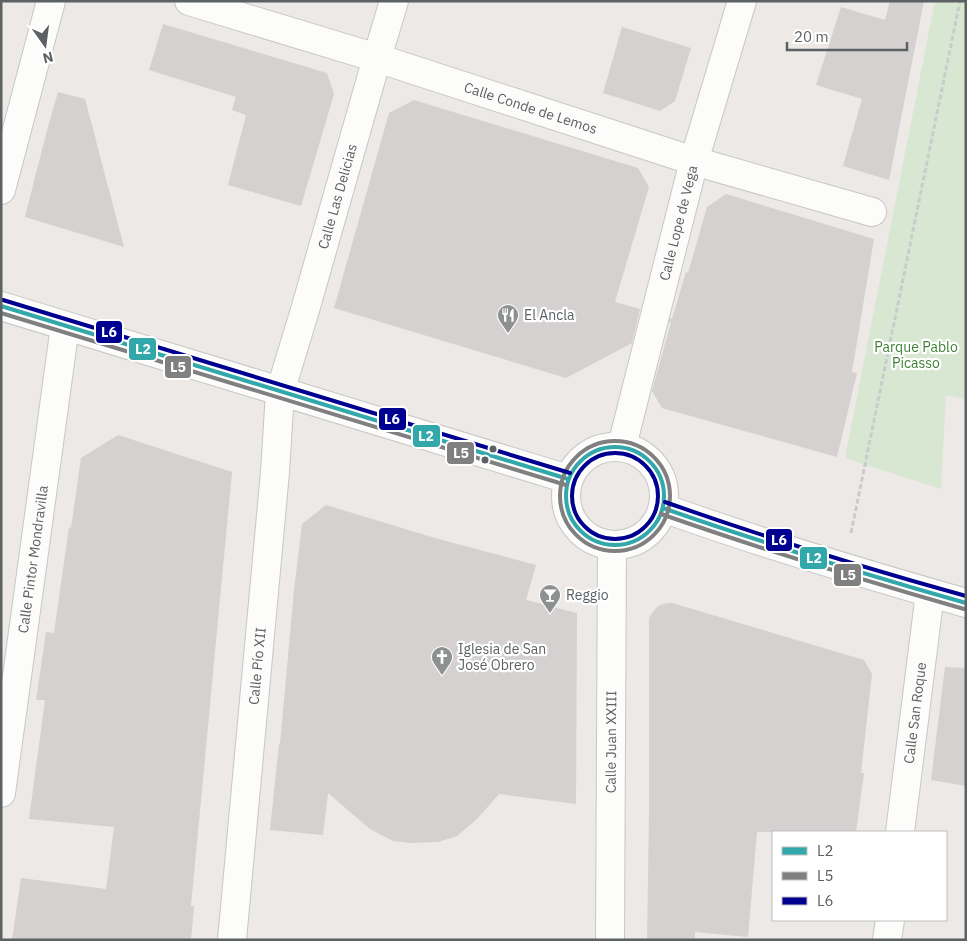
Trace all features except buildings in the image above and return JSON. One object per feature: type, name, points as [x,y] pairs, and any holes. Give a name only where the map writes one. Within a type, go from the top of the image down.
[{"type":"street","points":[[1,190],[51,1]]},
{"type":"street","name":"Calle Conde de Lemos","points":[[189,1],[377,58],[694,161],[872,212]]},
{"type":"street","name":"Calle Las Delicias","points":[[280,392],[394,1]]},
{"type":"street","name":"Calle Lope de Vega","points":[[622,446],[694,161],[742,1]]},
{"type":"street","points":[[1,306],[568,479]]},
{"type":"street","name":"Calle Pintor Mondravilla","points":[[1,793],[65,326]]},
{"type":"street","name":"Calle Pío XII","points":[[232,940],[274,482],[280,392]]},
{"type":"street","points":[[622,446],[638,452],[649,460],[660,474],[665,494],[658,522],[647,534],[635,541],[612,545],[591,539],[577,528],[567,510],[565,495],[568,479],[582,458],[600,448],[622,446]]},
{"type":"street","points":[[663,508],[736,534],[844,568],[966,603]]},
{"type":"street","name":"Calle Juan XXIII","points":[[610,940],[612,545]]},
{"type":"street","name":"Calle San Roque","points":[[900,831],[930,593]]},
{"type":"street","points":[[887,940],[890,921]]},
{"type":"path","points":[[844,568],[960,1]]},
{"type":"green space","name":"Parque Pablo Picasso","points":[[935,1],[966,1],[966,399],[946,395],[941,489],[845,458]]},
{"type":"transit line","name":"L6","points":[[3,300],[570,473]]},
{"type":"transit line","name":"L2","points":[[1,306],[568,479]]},
{"type":"transit line","name":"L5","points":[[1,313],[566,485]]},
{"type":"transit line","name":"L5","points":[[615,441],[636,445],[654,457],[666,475],[670,496],[666,517],[654,535],[636,547],[615,551],[594,547],[576,535],[564,517],[560,496],[564,475],[576,457],[594,445],[615,441]]},
{"type":"transit line","name":"L2","points":[[615,447],[634,451],[650,461],[660,477],[664,496],[660,515],[650,531],[634,541],[615,545],[596,541],[580,531],[570,515],[566,496],[570,477],[580,461],[596,451],[615,447]]},
{"type":"transit line","name":"L6","points":[[615,453],[631,456],[639,460],[651,472],[655,480],[658,496],[655,512],[651,520],[639,532],[631,536],[615,539],[599,536],[591,532],[579,520],[575,512],[572,496],[575,480],[579,472],[591,460],[599,456],[615,453]]},
{"type":"transit line","name":"L6","points":[[665,502],[815,552],[966,596]]},
{"type":"transit line","name":"L2","points":[[663,508],[814,558],[966,603]]},
{"type":"transit line","name":"L5","points":[[661,514],[812,564],[964,609]]},
{"type":"place","name":"El Ancla","points":[[508,334]]},
{"type":"place","name":"Reggio","points":[[550,614]]},
{"type":"place","name":"Iglesia de San José Obrero","points":[[442,676]]}]
